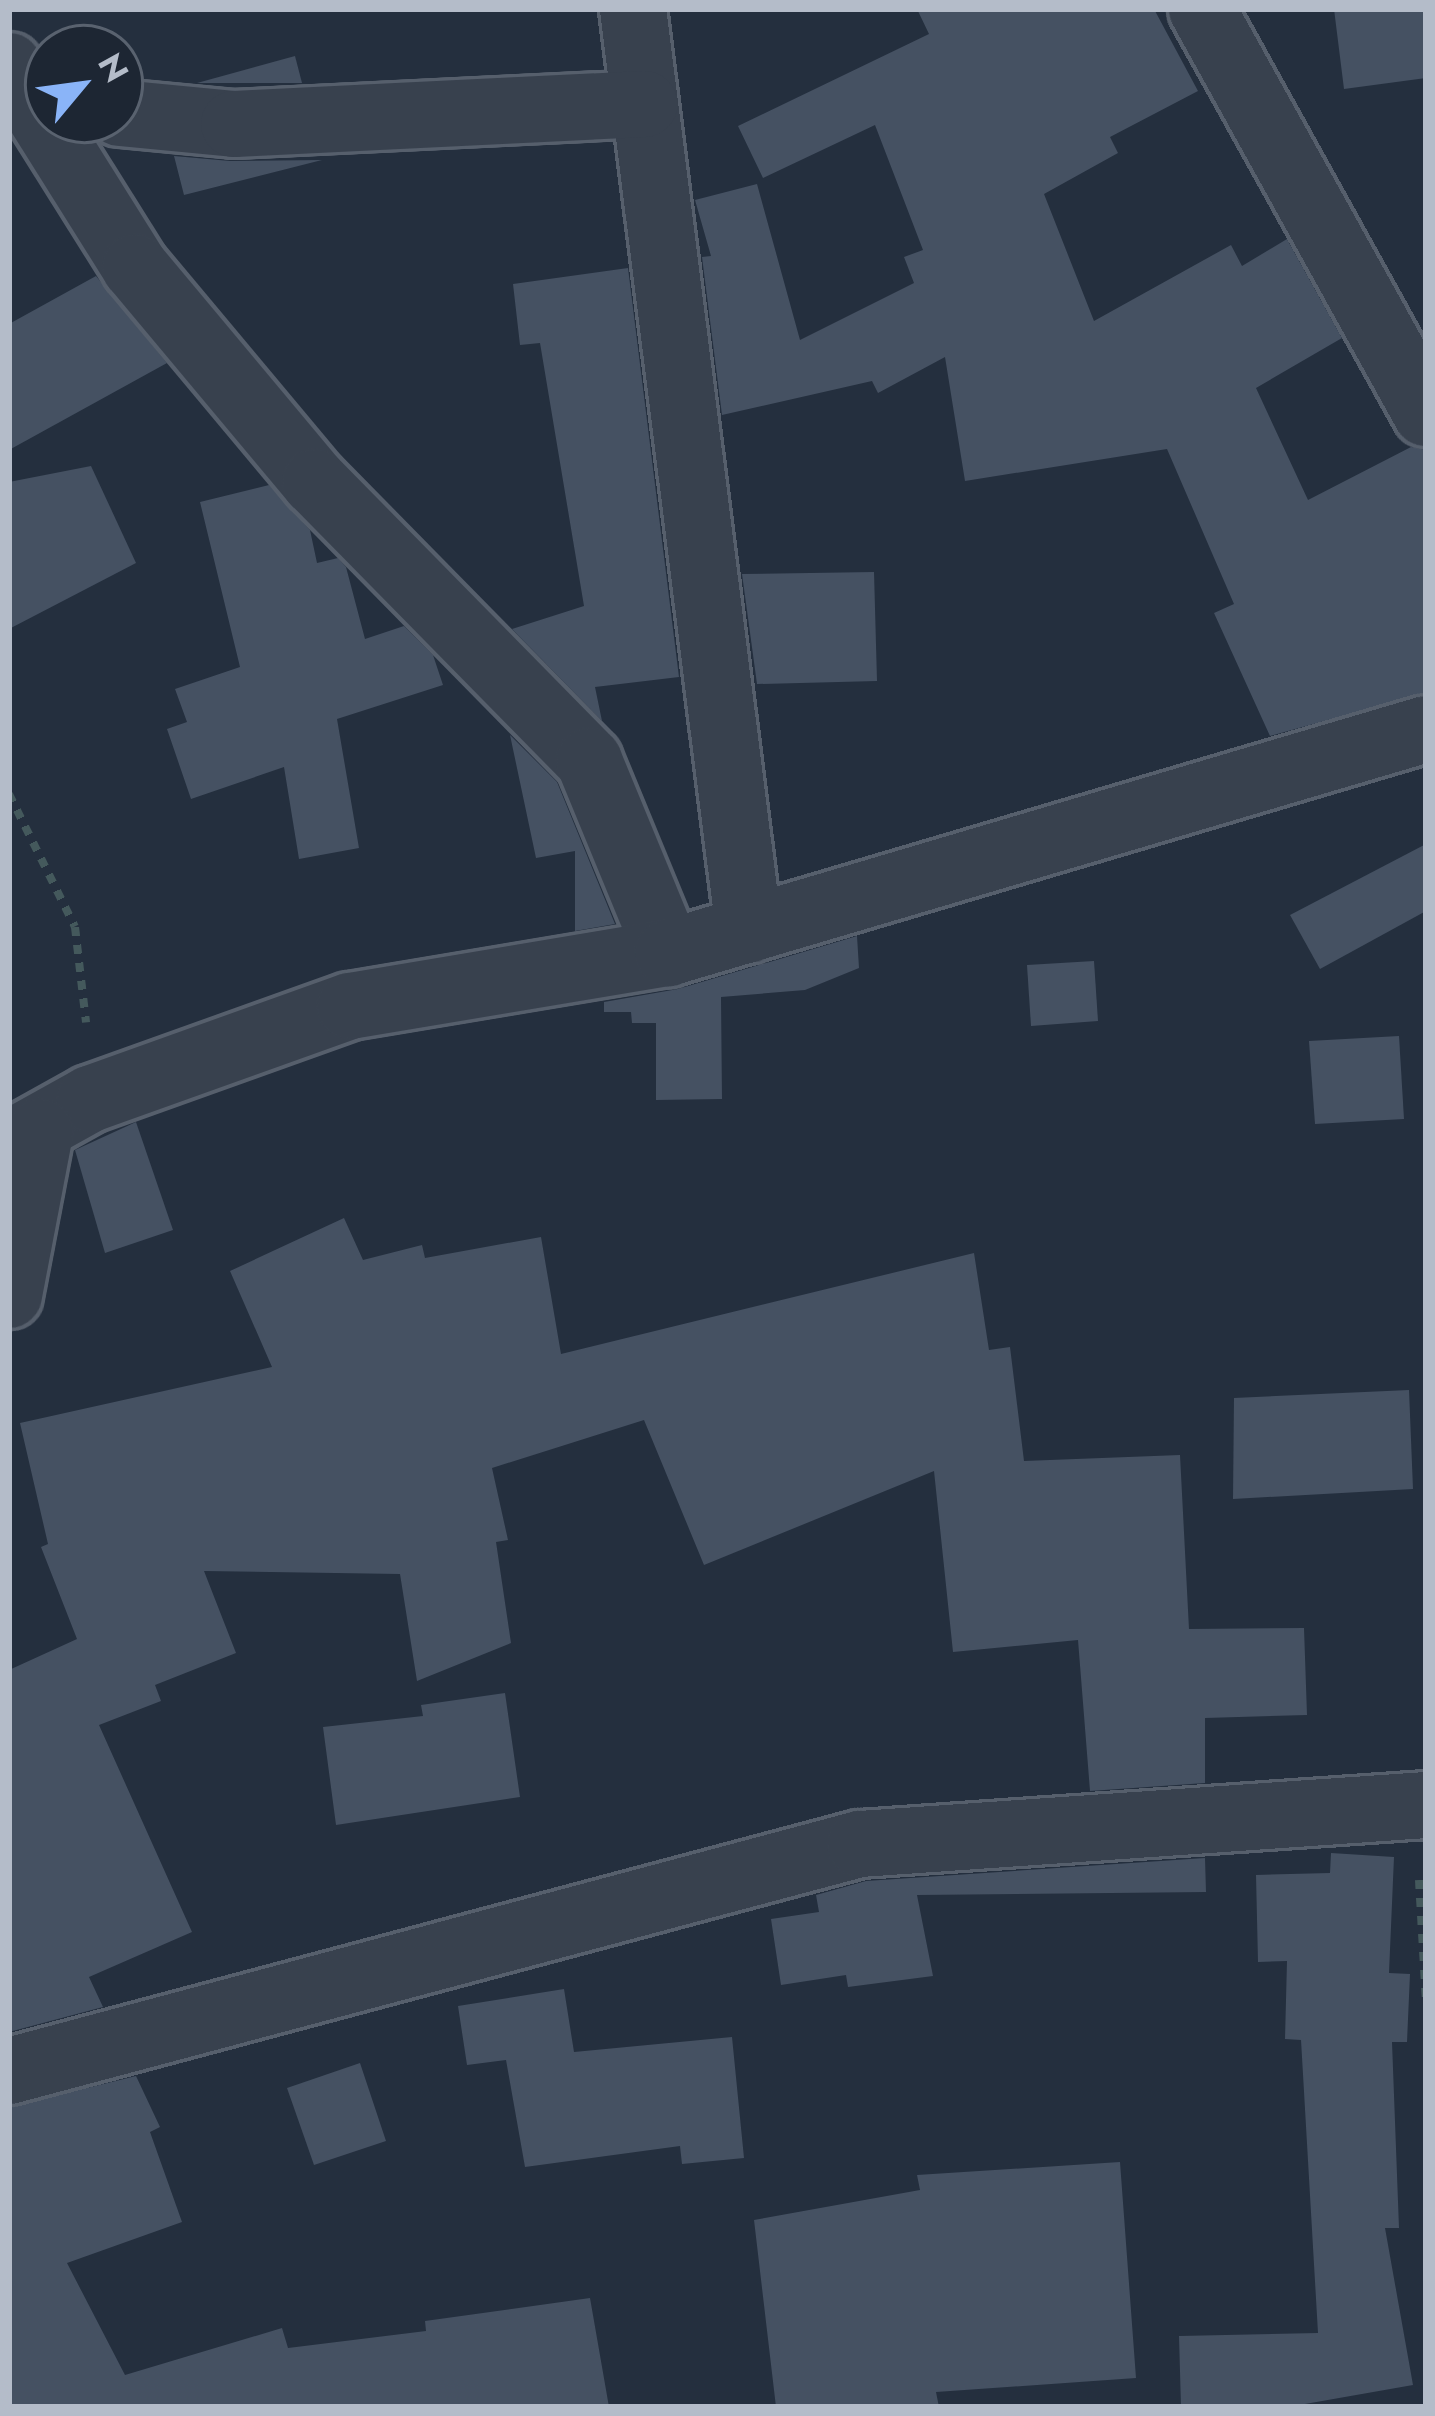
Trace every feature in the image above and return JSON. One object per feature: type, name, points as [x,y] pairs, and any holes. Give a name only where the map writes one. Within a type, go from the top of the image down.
[{"type":"street","points":[[633,9],[749,930]]},
{"type":"street","points":[[1202,9],[1426,413]]},
{"type":"street","points":[[144,115],[233,124],[645,104]]},
{"type":"street","points":[[61,144],[135,267],[300,464],[589,760],[668,953]]},
{"type":"street","points":[[9,1295],[46,1125],[379,998],[668,953],[1426,729]]},
{"type":"street","points":[[9,2071],[860,1844],[1421,1806]]},
{"type":"path","points":[[9,794],[75,927],[46,1125]]},
{"type":"path","points":[[1421,1806],[1426,2001]]},
{"type":"building","points":[[917,9],[1154,9],[1198,91],[1110,137],[1118,153],[1044,194],[1094,321],[1231,245],[1242,266],[1287,239],[1342,338],[1256,388],[1308,500],[1411,447],[1426,450],[1426,693],[1270,736],[1214,613],[1234,604],[1167,449],[965,481],[945,357],[878,393],[872,381],[722,415],[702,257],[711,256],[695,200],[757,184],[800,340],[914,283],[904,257],[923,250],[875,125],[763,178],[738,126],[929,34]]},
{"type":"building","points":[[1334,9],[1426,9],[1426,78],[1344,89]]},
{"type":"building","points":[[295,56],[302,83],[197,83]]},
{"type":"building","points":[[174,156],[230,161],[322,160],[184,195]]},
{"type":"building","points":[[628,268],[679,677],[595,687],[602,721],[512,629],[584,606],[540,343],[520,345],[513,284]]},
{"type":"building","points":[[96,276],[167,363],[9,450],[9,324]]},
{"type":"building","points":[[91,466],[136,563],[9,629],[9,482]]},
{"type":"building","points":[[269,485],[310,530],[317,563],[338,558],[346,567],[365,639],[404,626],[433,655],[443,685],[337,719],[359,848],[299,859],[284,767],[191,799],[167,729],[187,722],[175,689],[240,667],[200,502]]},
{"type":"building","points":[[874,572],[877,681],[757,684],[742,574]]},
{"type":"building","points":[[510,735],[557,782],[615,924],[575,931],[575,851],[536,858]]},
{"type":"building","points":[[1426,844],[1426,911],[1320,969],[1290,915]]},
{"type":"building","points":[[857,936],[859,968],[805,990],[721,997],[722,1099],[656,1100],[656,1023],[632,1023],[631,1012],[604,1012],[604,1002],[678,989]]},
{"type":"building","points":[[1094,961],[1098,1021],[1031,1026],[1027,965]]},
{"type":"building","points":[[1399,1036],[1404,1119],[1315,1124],[1309,1041]]},
{"type":"building","points":[[136,1122],[173,1230],[105,1253],[75,1150]]},
{"type":"building","points":[[344,1218],[363,1260],[422,1245],[425,1258],[541,1237],[561,1354],[974,1253],[989,1350],[1010,1347],[1024,1461],[1180,1455],[1189,1629],[1304,1628],[1307,1715],[1205,1718],[1205,1783],[1090,1791],[1078,1640],[953,1652],[934,1471],[704,1565],[644,1420],[492,1468],[508,1540],[496,1542],[511,1643],[417,1681],[400,1574],[204,1571],[236,1653],[155,1685],[161,1701],[99,1725],[192,1932],[89,1977],[103,2007],[9,2032],[9,1670],[77,1639],[41,1547],[48,1544],[20,1423],[272,1367],[230,1271]]},
{"type":"building","points":[[1409,1390],[1413,1489],[1233,1499],[1234,1398]]},
{"type":"building","points":[[505,1693],[520,1797],[336,1825],[323,1727],[423,1716],[421,1705]]},
{"type":"building","points":[[1331,1853],[1394,1857],[1389,1973],[1410,1974],[1407,2042],[1392,2042],[1399,2228],[1385,2228],[1413,2385],[1288,2407],[1181,2407],[1179,2336],[1318,2333],[1301,2040],[1285,2039],[1287,1961],[1258,1962],[1256,1875],[1330,1873]]},
{"type":"building","points":[[1205,1858],[1206,1892],[917,1895],[933,1976],[848,1987],[846,1975],[781,1985],[771,1919],[819,1912],[816,1895],[866,1881]]},
{"type":"building","points":[[564,1989],[574,2052],[732,2037],[744,2158],[682,2164],[680,2146],[525,2167],[506,2060],[467,2065],[458,2006]]},
{"type":"building","points":[[360,2063],[386,2141],[314,2165],[287,2088]]},
{"type":"building","points":[[136,2076],[160,2127],[150,2132],[182,2222],[67,2263],[125,2375],[282,2328],[288,2348],[426,2331],[425,2321],[590,2298],[609,2407],[9,2407],[9,2107]]},
{"type":"building","points":[[1120,2162],[1136,2378],[936,2392],[939,2407],[776,2407],[754,2220],[920,2190],[917,2175]]}]
